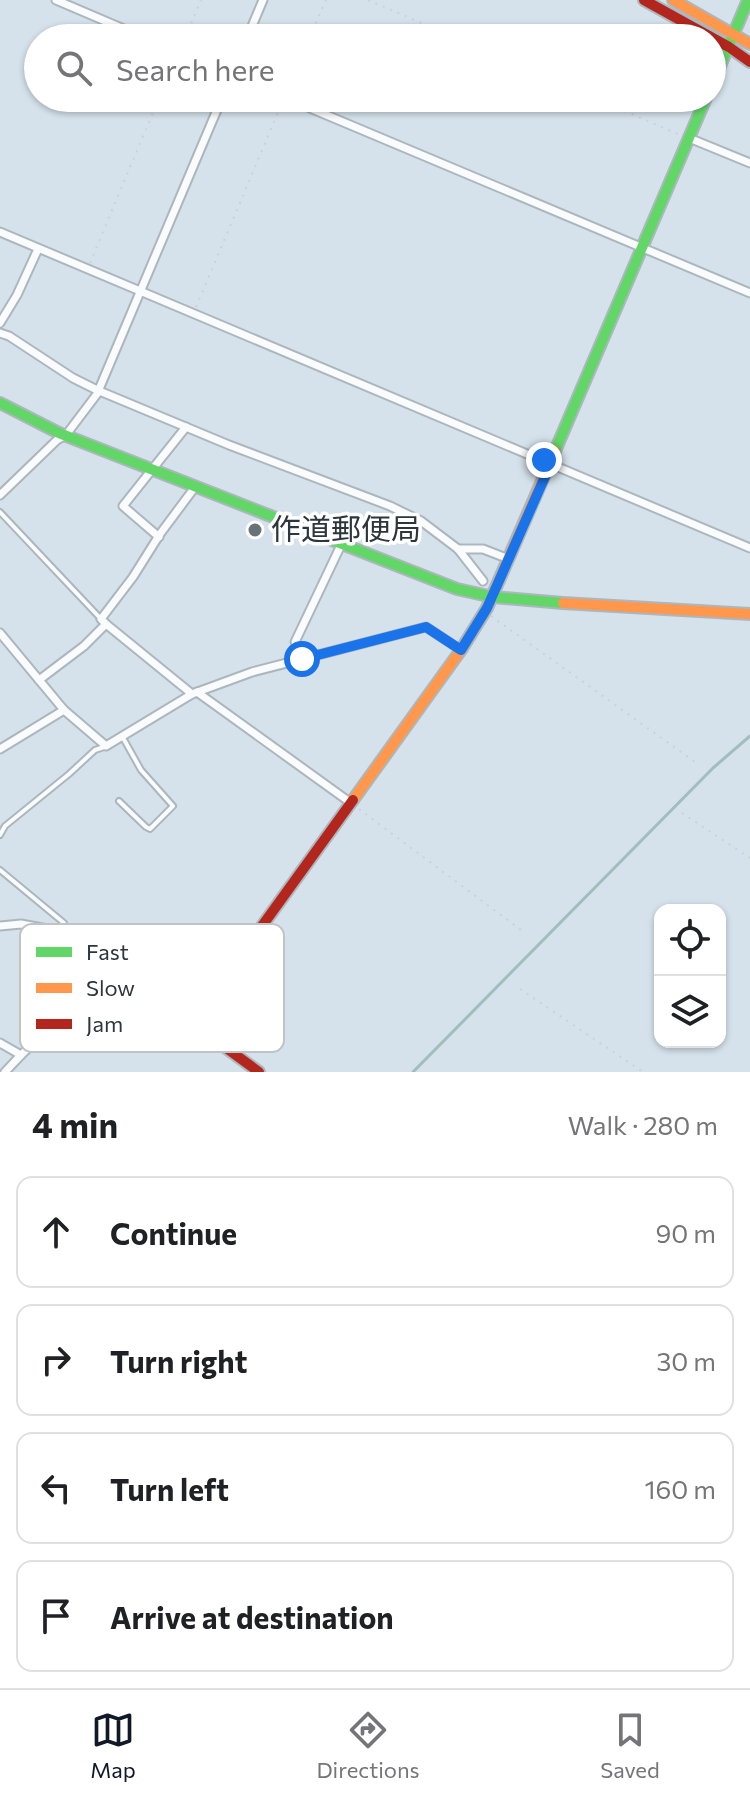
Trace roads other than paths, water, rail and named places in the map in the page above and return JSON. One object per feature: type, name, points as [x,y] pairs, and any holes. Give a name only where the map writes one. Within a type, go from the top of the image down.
[{"type":"main road","points":[[644,0],[687,24]]},
{"type":"main road","points":[[673,0],[717,24]]},
{"type":"main road","points":[[726,54],[748,0]]},
{"type":"main road","points":[[726,29],[750,44]]},
{"type":"main road","points":[[726,45],[750,62]]},
{"type":"main road","points":[[264,924],[461,650],[485,612],[700,112]]},
{"type":"main road","points":[[0,403],[66,435],[457,589],[493,597],[750,614]]},
{"type":"main road","points":[[232,1052],[259,1072]]},
{"type":"street","points":[[56,0],[112,24]]},
{"type":"street","points":[[253,24],[263,0]]},
{"type":"street","points":[[0,495],[66,435],[97,394],[216,112]]},
{"type":"street","points":[[318,112],[750,293]]},
{"type":"street","points":[[689,138],[750,163]]},
{"type":"street","points":[[0,232],[750,548]]},
{"type":"street","points":[[0,323],[38,249]]},
{"type":"street","points":[[0,333],[97,390],[421,521],[458,549],[483,581]]},
{"type":"street","points":[[159,537],[123,506],[186,427]]},
{"type":"street","points":[[39,680],[84,646],[104,622],[195,487]]},
{"type":"street","points":[[302,659],[295,642],[341,545]]},
{"type":"street","points":[[458,549],[483,549],[509,559]]},
{"type":"street","points":[[104,622],[194,693],[351,803]]},
{"type":"street","points":[[0,633],[64,710],[106,746],[194,693],[252,672],[426,627],[461,650]]},
{"type":"street","points":[[0,749],[64,710]]},
{"type":"street","points":[[0,926],[20,924]]},
{"type":"street","points":[[0,1043],[21,1055]]},
{"type":"street","points":[[5,1072],[24,1052]]},
{"type":"lane","points":[[0,512],[104,622]]},
{"type":"lane","points":[[119,801],[150,829],[173,806],[141,770],[122,736]]},
{"type":"lane","points":[[0,835],[5,826],[95,750],[106,746]]},
{"type":"lane","points":[[0,870],[64,924]]},
{"type":"waterway","points":[[413,1072],[713,768],[750,736]]},
{"type":"place","name":"作道郵便局","points":[[255,530]]}]
